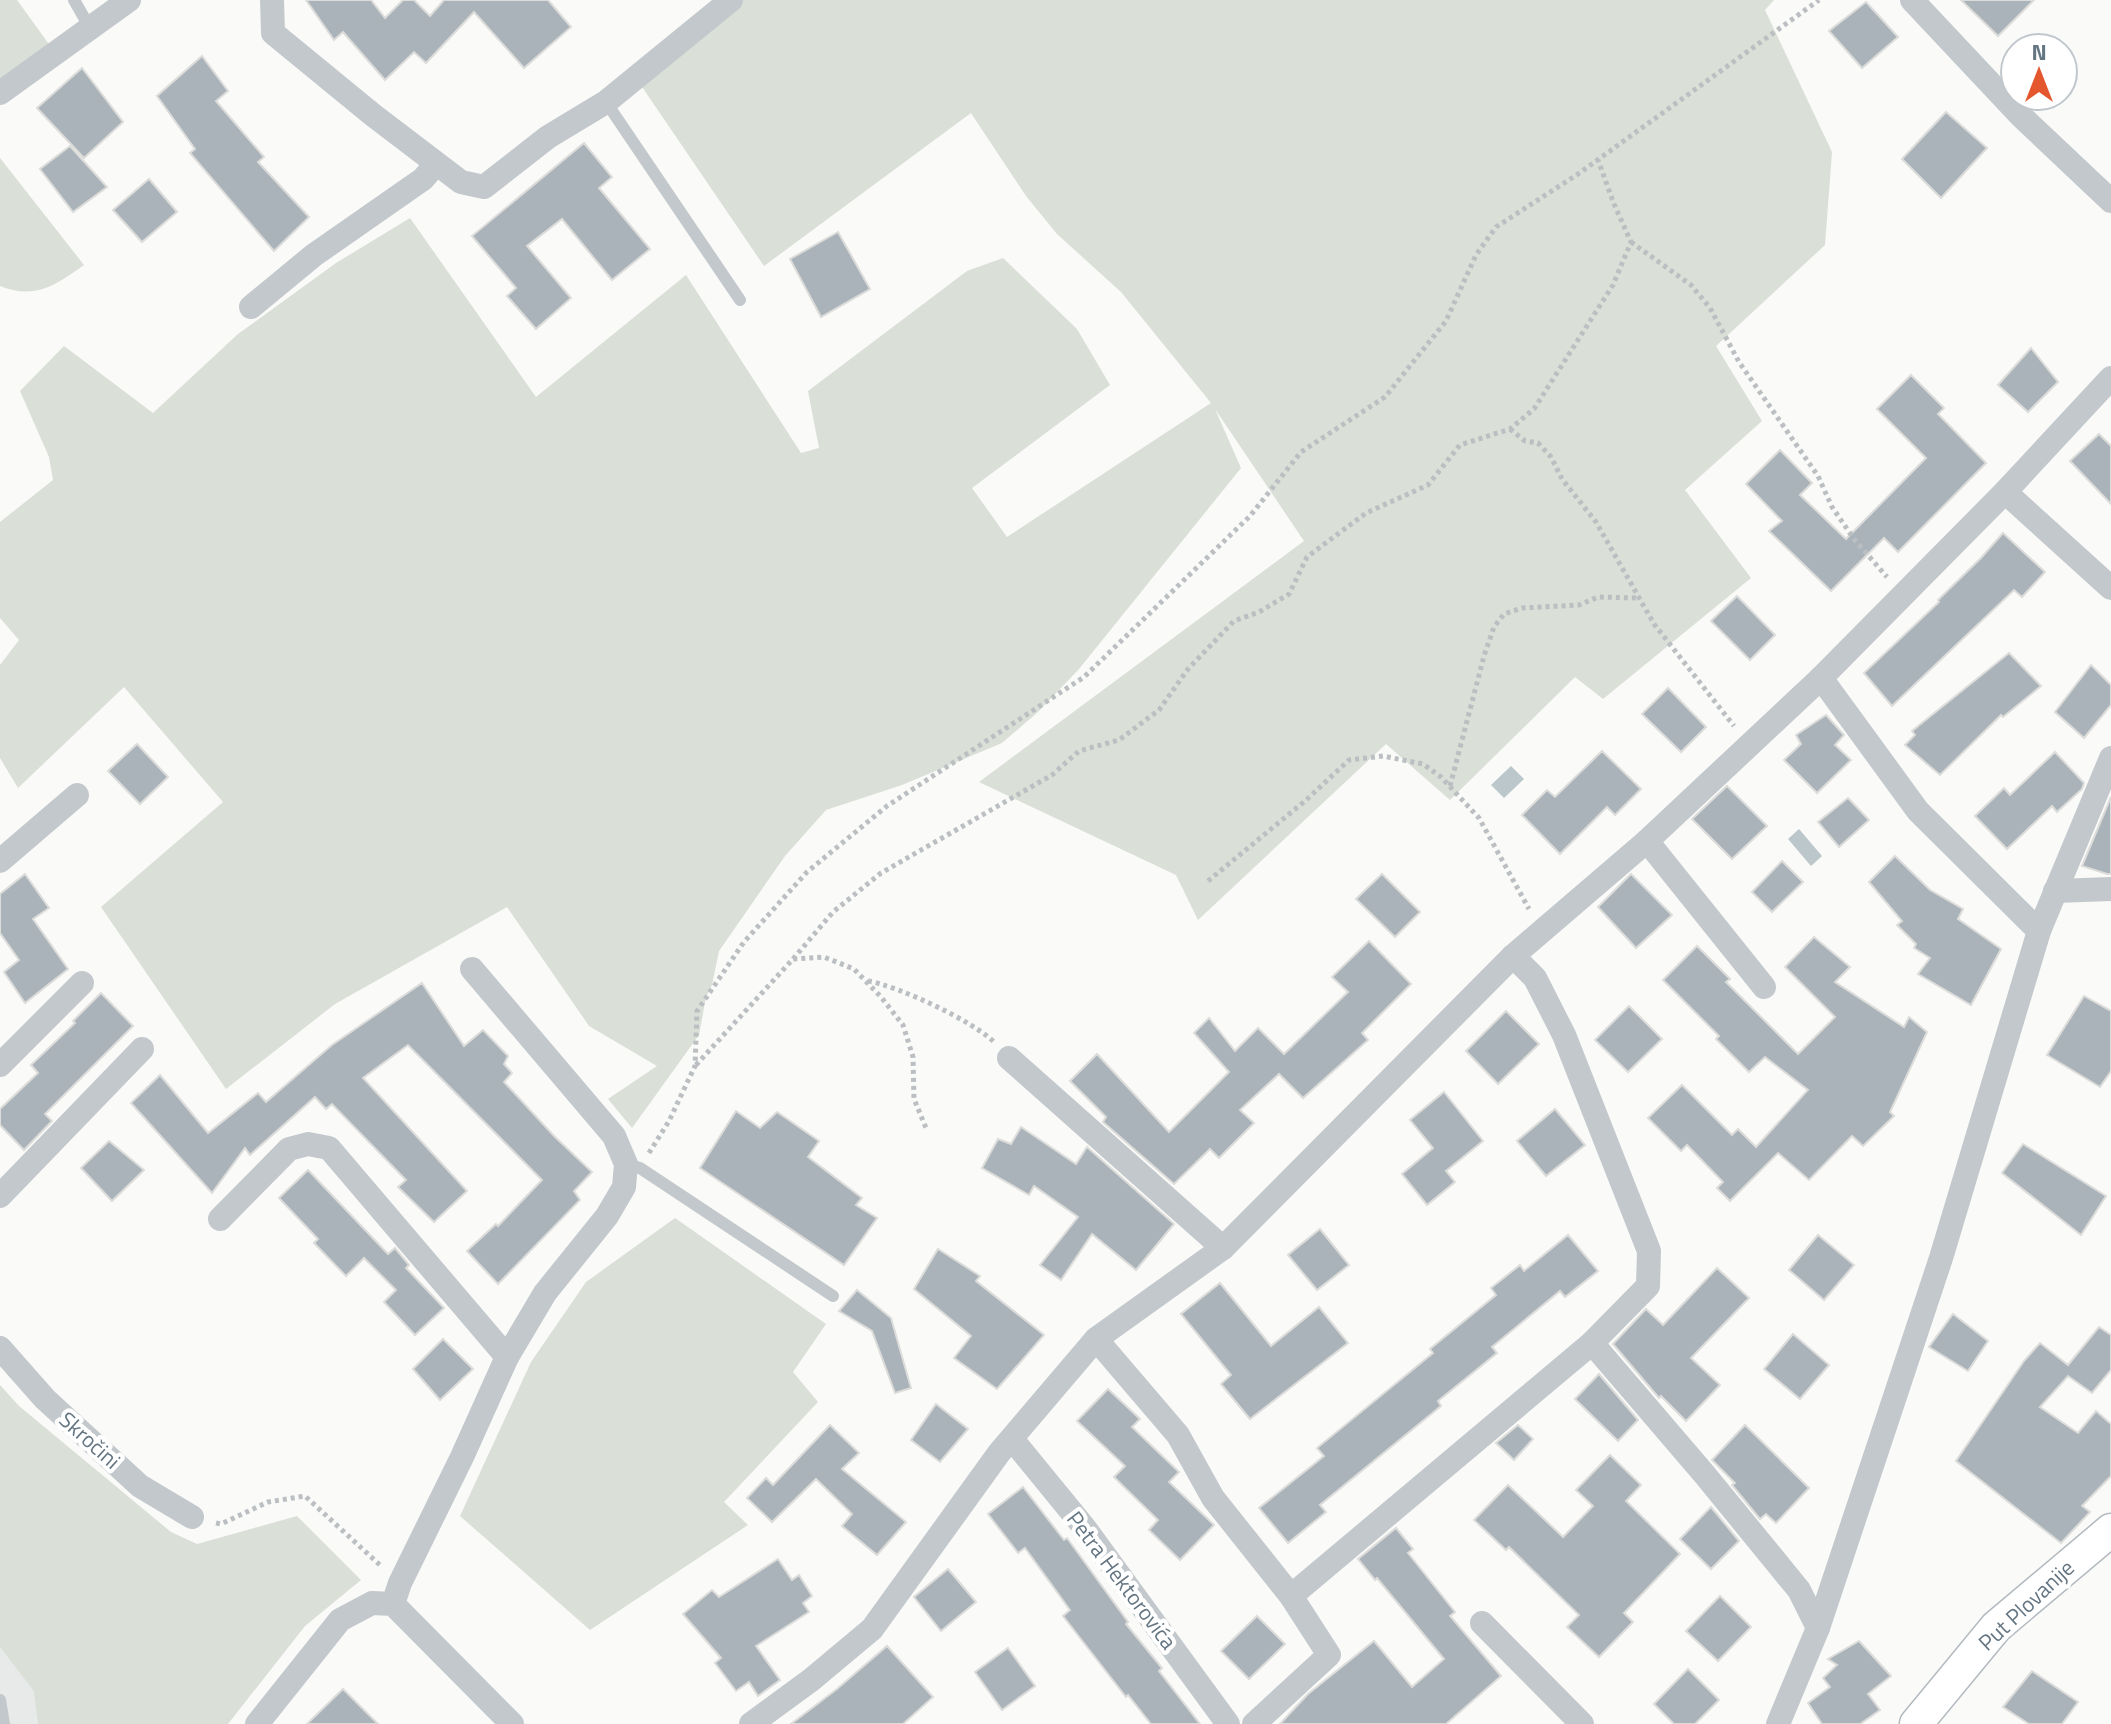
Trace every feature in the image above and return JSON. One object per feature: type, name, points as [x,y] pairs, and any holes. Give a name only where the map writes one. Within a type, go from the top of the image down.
[{"type":"street","points":[[0,93],[129,0]]},
{"type":"street","points":[[272,0],[273,33],[436,164],[461,182],[484,187],[548,137],[606,102],[731,0]]},
{"type":"street","points":[[1912,0],[2021,116],[2111,201]]},
{"type":"street","points":[[251,307],[314,255],[423,179],[436,164]]},
{"type":"street","points":[[751,1724],[811,1680],[872,1629],[999,1453],[1096,1339],[1223,1248],[1513,956],[1647,841],[1821,678],[2005,492],[2111,378]]},
{"type":"street","points":[[2005,492],[2111,588]]},
{"type":"street","points":[[1821,678],[1918,811],[2039,931]]},
{"type":"street","points":[[1778,1724],[1818,1628],[1941,1258],[2039,931],[2111,758]]},
{"type":"street","points":[[0,861],[77,795]]},
{"type":"street","points":[[1647,841],[1764,987]]},
{"type":"street","points":[[2055,891],[2111,889]]},
{"type":"street","points":[[1291,1596],[1592,1343],[1648,1286],[1649,1251],[1564,1035],[1535,978],[1513,956]]},
{"type":"street","points":[[257,1724],[340,1620],[396,1594],[507,1357],[545,1293],[607,1216],[633,1166],[614,1136],[472,969]]},
{"type":"street","points":[[0,1065],[82,983]]},
{"type":"street","points":[[0,1196],[142,1049]]},
{"type":"street","points":[[1009,1058],[1223,1248]]},
{"type":"street","points":[[220,1219],[289,1149],[308,1144],[329,1148],[507,1357]]},
{"type":"street","points":[[1096,1339],[1178,1435],[1213,1498],[1291,1596],[1329,1655],[1254,1724]]},
{"type":"street","points":[[1592,1343],[1799,1590],[1818,1628]]},
{"type":"street","name":"Skročini","points":[[0,1348],[45,1399],[140,1486],[192,1517]]},
{"type":"street","name":"Petra Hektorovića","points":[[1012,1439],[1084,1527],[1228,1724]]},
{"type":"street","name":"Put Plovanije","points":[[1916,1724],[1996,1627],[2111,1530]]},
{"type":"street","points":[[396,1594],[512,1724]]},
{"type":"street","points":[[1482,1623],[1582,1724]]},
{"type":"lane","points":[[74,0],[90,28]]},
{"type":"lane","points":[[606,102],[740,300]]},
{"type":"lane","points":[[633,1166],[833,1296]]},
{"type":"lane","points":[[0,1700],[4,1724]]},
{"type":"path","points":[[695,1066],[697,1011],[744,942],[807,872],[887,806],[1084,677],[1250,516],[1301,452],[1385,397],[1446,321],[1476,255],[1496,227],[1598,160],[1819,0]]},
{"type":"path","points":[[1598,160],[1631,242],[1691,285],[1710,308],[1739,362],[1818,476],[1832,507],[1854,539],[1903,595]]},
{"type":"path","points":[[633,1166],[669,1121],[695,1066],[833,912],[881,873],[1052,775],[1079,751],[1119,740],[1159,710],[1188,669],[1234,621],[1259,612],[1289,594],[1307,557],[1366,513],[1428,485],[1460,445],[1510,429],[1534,409],[1613,285],[1631,242]]},
{"type":"path","points":[[1510,429],[1525,441],[1538,443],[1551,457],[1562,479],[1596,522],[1654,624],[1750,745]]},
{"type":"path","points":[[1450,787],[1494,627],[1504,614],[1522,608],[1579,605],[1598,597],[1639,598]]},
{"type":"path","points":[[1208,881],[1305,801],[1349,760],[1383,756],[1423,764],[1479,818],[1541,931]]},
{"type":"path","points":[[793,959],[824,957],[854,969],[903,1025],[913,1057],[914,1099],[926,1128]]},
{"type":"path","points":[[865,981],[890,985],[950,1014],[989,1038],[1009,1058]]},
{"type":"path","points":[[192,1517],[221,1524],[268,1502],[305,1496],[396,1594]]},
{"type":"shaded area","points":[[0,0],[17,0],[56,54],[0,93]]},
{"type":"shaded area","points":[[733,0],[1774,0],[1765,10],[1832,152],[1825,245],[1716,346],[1762,421],[1685,490],[1751,578],[1603,699],[1575,677],[1450,800],[1386,744],[1198,920],[1176,875],[979,782],[1304,541],[1215,409],[1241,468],[1079,669],[1038,712],[1002,743],[902,785],[826,810],[785,856],[719,951],[699,1035],[632,1128],[608,1099],[657,1066],[589,1026],[507,907],[335,1004],[226,1089],[101,907],[223,802],[124,687],[18,788],[0,758],[0,665],[19,640],[0,618],[0,522],[53,480],[49,457],[20,391],[64,346],[153,413],[238,334],[336,263],[410,218],[536,397],[686,275],[801,453],[819,448],[808,391],[967,271],[1003,258],[1077,329],[1110,385],[972,488],[1007,537],[1211,403],[1121,292],[1057,234],[1026,196],[971,113],[764,266],[638,81]]},
{"type":"shaded area","points":[[0,158],[84,265],[45,288],[24,291],[0,286]]},
{"type":"shaded area","points":[[1511,766],[1524,779],[1504,798],[1491,785]]},
{"type":"shaded area","points":[[1799,829],[1822,856],[1811,866],[1788,839]]},
{"type":"shaded area","points":[[675,1218],[826,1324],[793,1372],[818,1402],[724,1502],[748,1525],[590,1630],[460,1516],[531,1362],[586,1282]]},
{"type":"shaded area","points":[[0,1385],[19,1406],[171,1532],[197,1544],[297,1516],[361,1580],[305,1626],[228,1724],[38,1724],[34,1691],[0,1647]]},
{"type":"shaded area","points":[[0,1615],[56,1724],[0,1724]]},
{"type":"building","points":[[306,0],[371,0],[385,18],[403,0],[414,0],[430,16],[444,0],[548,0],[571,27],[524,68],[474,12],[426,63],[414,52],[385,80],[343,32],[334,40]]},
{"type":"building","points":[[1961,0],[2034,0],[1998,36]]},
{"type":"building","points":[[1866,2],[1898,37],[1862,68],[1829,31]]},
{"type":"building","points":[[202,56],[228,91],[216,101],[264,157],[258,162],[309,217],[274,251],[190,153],[195,149],[157,96]]},
{"type":"building","points":[[82,68],[123,122],[84,158],[37,108]]},
{"type":"building","points":[[1946,112],[1987,148],[1941,198],[1902,159]]},
{"type":"building","points":[[584,143],[612,177],[599,188],[650,249],[612,280],[562,219],[527,246],[571,298],[536,329],[507,296],[516,288],[472,236]]},
{"type":"building","points":[[70,146],[107,187],[73,212],[40,169]]},
{"type":"building","points":[[149,179],[177,212],[142,242],[113,210]]},
{"type":"building","points":[[838,232],[870,289],[821,317],[790,259]]},
{"type":"building","points":[[2031,348],[2058,382],[2028,412],[1998,385]]},
{"type":"building","points":[[1911,375],[1944,408],[1938,414],[1986,463],[1898,552],[1884,538],[1831,591],[1769,531],[1782,521],[1746,484],[1780,450],[1812,483],[1800,495],[1846,539],[1926,458],[1877,409]]},
{"type":"building","points":[[2099,434],[2111,446],[2111,504],[2070,461]]},
{"type":"building","points":[[2003,533],[2045,572],[2022,597],[2014,590],[1892,706],[1864,673],[1939,602]]},
{"type":"building","points":[[1737,596],[1775,635],[1750,660],[1711,621]]},
{"type":"building","points":[[2009,653],[2041,686],[2003,717],[2001,715],[1940,775],[1905,745],[1915,735],[1912,731]]},
{"type":"building","points":[[2091,665],[2111,685],[2111,705],[2084,738],[2055,712]]},
{"type":"building","points":[[1668,688],[1706,727],[1681,752],[1642,714]]},
{"type":"building","points":[[1826,715],[1844,735],[1835,745],[1851,760],[1817,793],[1784,760],[1801,744],[1796,735]]},
{"type":"building","points":[[137,744],[168,777],[140,804],[108,771]]},
{"type":"building","points":[[1602,751],[1641,789],[1615,815],[1607,807],[1560,854],[1522,815],[1547,790],[1555,797]]},
{"type":"building","points":[[2055,752],[2084,783],[2082,789],[2057,812],[2052,806],[2007,849],[1975,816],[2004,788],[2010,795]]},
{"type":"building","points":[[1727,786],[1767,826],[1732,859],[1692,819]]},
{"type":"building","points":[[2111,797],[2111,874],[2107,874],[2082,866]]},
{"type":"building","points":[[1848,798],[1869,820],[1839,847],[1818,822]]},
{"type":"building","points":[[1895,856],[1930,890],[1963,909],[1958,919],[2001,949],[1971,1005],[1918,974],[1930,958],[1914,948],[1916,944],[1897,925],[1902,921],[1869,882]]},
{"type":"building","points":[[1782,861],[1803,882],[1772,912],[1752,892]]},
{"type":"building","points":[[25,874],[49,908],[33,919],[68,969],[25,1003],[4,972],[19,960],[0,933],[0,894]]},
{"type":"building","points":[[1382,874],[1420,912],[1395,937],[1356,899]]},
{"type":"building","points":[[1631,874],[1672,915],[1636,948],[1598,907]]},
{"type":"building","points":[[1814,937],[1850,967],[1835,982],[1904,1027],[1909,1017],[1927,1032],[1890,1112],[1894,1116],[1863,1146],[1852,1136],[1809,1180],[1778,1153],[1730,1201],[1717,1188],[1723,1182],[1687,1145],[1681,1151],[1648,1118],[1682,1085],[1732,1135],[1738,1129],[1756,1147],[1808,1090],[1765,1057],[1749,1072],[1716,1039],[1719,1036],[1663,980],[1697,946],[1730,979],[1726,982],[1798,1054],[1835,1017],[1785,967]]},
{"type":"building","points":[[1369,941],[1411,984],[1362,1033],[1368,1040],[1303,1098],[1279,1074],[1240,1110],[1254,1123],[1219,1158],[1210,1149],[1174,1184],[1103,1122],[1106,1117],[1070,1081],[1097,1054],[1169,1132],[1229,1072],[1194,1033],[1209,1018],[1235,1051],[1258,1028],[1284,1054],[1348,992],[1332,977]]},
{"type":"building","points":[[422,983],[464,1046],[483,1030],[508,1056],[504,1064],[512,1073],[504,1082],[592,1172],[574,1191],[580,1200],[498,1284],[467,1251],[496,1224],[498,1226],[542,1180],[408,1045],[363,1078],[467,1191],[434,1222],[398,1187],[406,1180],[332,1104],[326,1109],[315,1097],[250,1155],[245,1148],[212,1193],[131,1103],[160,1075],[208,1133],[258,1093],[266,1102],[332,1045]]},
{"type":"building","points":[[101,993],[133,1026],[45,1114],[52,1121],[24,1150],[0,1125],[0,1109],[38,1073],[31,1065]]},
{"type":"building","points":[[2084,996],[2111,1011],[2111,1071],[2100,1087],[2047,1055]]},
{"type":"building","points":[[1629,1006],[1662,1039],[1628,1072],[1595,1040]]},
{"type":"building","points":[[1506,1011],[1539,1044],[1498,1084],[1466,1051]]},
{"type":"building","points":[[1444,1092],[1483,1141],[1446,1171],[1455,1182],[1427,1205],[1402,1174],[1433,1148],[1410,1120]]},
{"type":"building","points":[[1555,1109],[1585,1145],[1546,1176],[1517,1141]]},
{"type":"building","points":[[736,1111],[760,1128],[777,1112],[819,1141],[808,1157],[862,1198],[856,1205],[877,1218],[844,1265],[700,1168]]},
{"type":"building","points":[[1021,1127],[1076,1164],[1087,1147],[1174,1224],[1136,1270],[1092,1234],[1061,1280],[1040,1265],[1078,1217],[1034,1186],[1029,1195],[982,1168],[998,1139],[1011,1144]]},
{"type":"building","points":[[109,1141],[144,1170],[112,1201],[81,1168]]},
{"type":"building","points":[[2023,1144],[2106,1196],[2081,1235],[2002,1173]]},
{"type":"building","points":[[308,1170],[388,1254],[395,1248],[409,1265],[406,1268],[444,1308],[415,1335],[384,1302],[396,1290],[364,1258],[346,1276],[314,1243],[318,1239],[279,1198]]},
{"type":"building","points":[[1320,1229],[1349,1265],[1317,1290],[1288,1255]]},
{"type":"building","points":[[1568,1235],[1598,1271],[1565,1297],[1560,1291],[1492,1347],[1497,1353],[1438,1401],[1441,1406],[1320,1505],[1326,1512],[1288,1543],[1259,1508],[1324,1456],[1317,1448],[1433,1353],[1430,1349],[1496,1295],[1491,1288],[1520,1265],[1524,1271]]},
{"type":"building","points":[[1818,1235],[1854,1265],[1824,1300],[1789,1270]]},
{"type":"building","points":[[938,1249],[980,1276],[976,1281],[1044,1335],[997,1389],[954,1358],[971,1336],[914,1289]]},
{"type":"building","points":[[1717,1268],[1749,1298],[1691,1358],[1720,1385],[1686,1421],[1661,1396],[1659,1398],[1613,1344],[1646,1309],[1663,1325]]},
{"type":"building","points":[[1220,1283],[1271,1346],[1319,1307],[1348,1343],[1250,1419],[1221,1384],[1231,1375],[1181,1314]]},
{"type":"building","points":[[857,1290],[891,1318],[911,1388],[895,1393],[872,1331],[839,1311]]},
{"type":"building","points":[[1953,1314],[1988,1341],[1968,1371],[1929,1347]]},
{"type":"building","points":[[2099,1327],[2111,1335],[2111,1370],[2092,1393],[2068,1376],[2040,1407],[2078,1433],[2096,1411],[2111,1424],[2111,1476],[2082,1506],[2090,1512],[2061,1543],[1956,1461],[2024,1361],[2040,1343],[2068,1365]]},
{"type":"building","points":[[1793,1334],[1829,1365],[1800,1399],[1764,1369]]},
{"type":"building","points":[[443,1339],[473,1369],[440,1400],[413,1369]]},
{"type":"building","points":[[1599,1374],[1638,1420],[1618,1441],[1575,1399]]},
{"type":"building","points":[[1108,1389],[1140,1419],[1132,1427],[1179,1472],[1169,1482],[1214,1525],[1180,1560],[1149,1530],[1158,1520],[1114,1477],[1125,1466],[1077,1421]]},
{"type":"building","points":[[936,1404],[968,1429],[940,1462],[911,1440]]},
{"type":"building","points":[[830,1425],[859,1453],[842,1469],[906,1522],[877,1555],[842,1526],[852,1514],[816,1479],[772,1522],[747,1498],[766,1478],[773,1485]]},
{"type":"building","points":[[1518,1425],[1533,1439],[1514,1460],[1496,1443]]},
{"type":"building","points":[[1745,1425],[1809,1488],[1776,1523],[1766,1514],[1760,1519],[1732,1485],[1735,1483],[1712,1460]]},
{"type":"building","points":[[1610,1455],[1641,1485],[1626,1501],[1680,1554],[1624,1613],[1633,1622],[1599,1657],[1567,1627],[1579,1615],[1509,1547],[1506,1550],[1474,1520],[1508,1485],[1563,1537],[1593,1506],[1576,1490]]},
{"type":"building","points":[[1023,1487],[1064,1540],[1067,1538],[1128,1622],[1126,1624],[1162,1668],[1159,1671],[1200,1724],[1151,1724],[1063,1616],[1070,1610],[1025,1548],[1018,1553],[988,1514]]},
{"type":"building","points":[[1711,1507],[1739,1541],[1711,1569],[1680,1539]]},
{"type":"building","points":[[1396,1528],[1413,1549],[1408,1553],[1455,1612],[1450,1616],[1501,1676],[1446,1724],[1280,1724],[1308,1694],[1374,1641],[1412,1687],[1444,1659],[1358,1559]]},
{"type":"building","points":[[778,1559],[792,1580],[799,1575],[812,1596],[803,1603],[809,1612],[756,1646],[780,1680],[758,1696],[749,1682],[736,1691],[715,1663],[721,1658],[683,1614],[712,1590],[719,1597]]},
{"type":"building","points":[[948,1569],[976,1602],[941,1631],[914,1597]]},
{"type":"building","points":[[1720,1596],[1751,1627],[1718,1661],[1686,1631]]},
{"type":"building","points":[[1257,1616],[1285,1644],[1249,1679],[1221,1651]]},
{"type":"building","points":[[1859,1641],[1891,1676],[1868,1694],[1880,1710],[1860,1724],[1822,1724],[1808,1703],[1830,1687],[1823,1678],[1837,1665],[1828,1659]]},
{"type":"building","points":[[887,1646],[933,1697],[903,1724],[791,1724],[837,1689]]},
{"type":"building","points":[[1008,1648],[1035,1686],[1002,1710],[975,1672]]},
{"type":"building","points":[[1688,1669],[1719,1700],[1695,1724],[1674,1724],[1654,1704]]},
{"type":"building","points":[[2032,1671],[2078,1702],[2062,1724],[2029,1724],[2003,1707]]},
{"type":"building","points":[[343,1689],[378,1724],[307,1724]]}]
